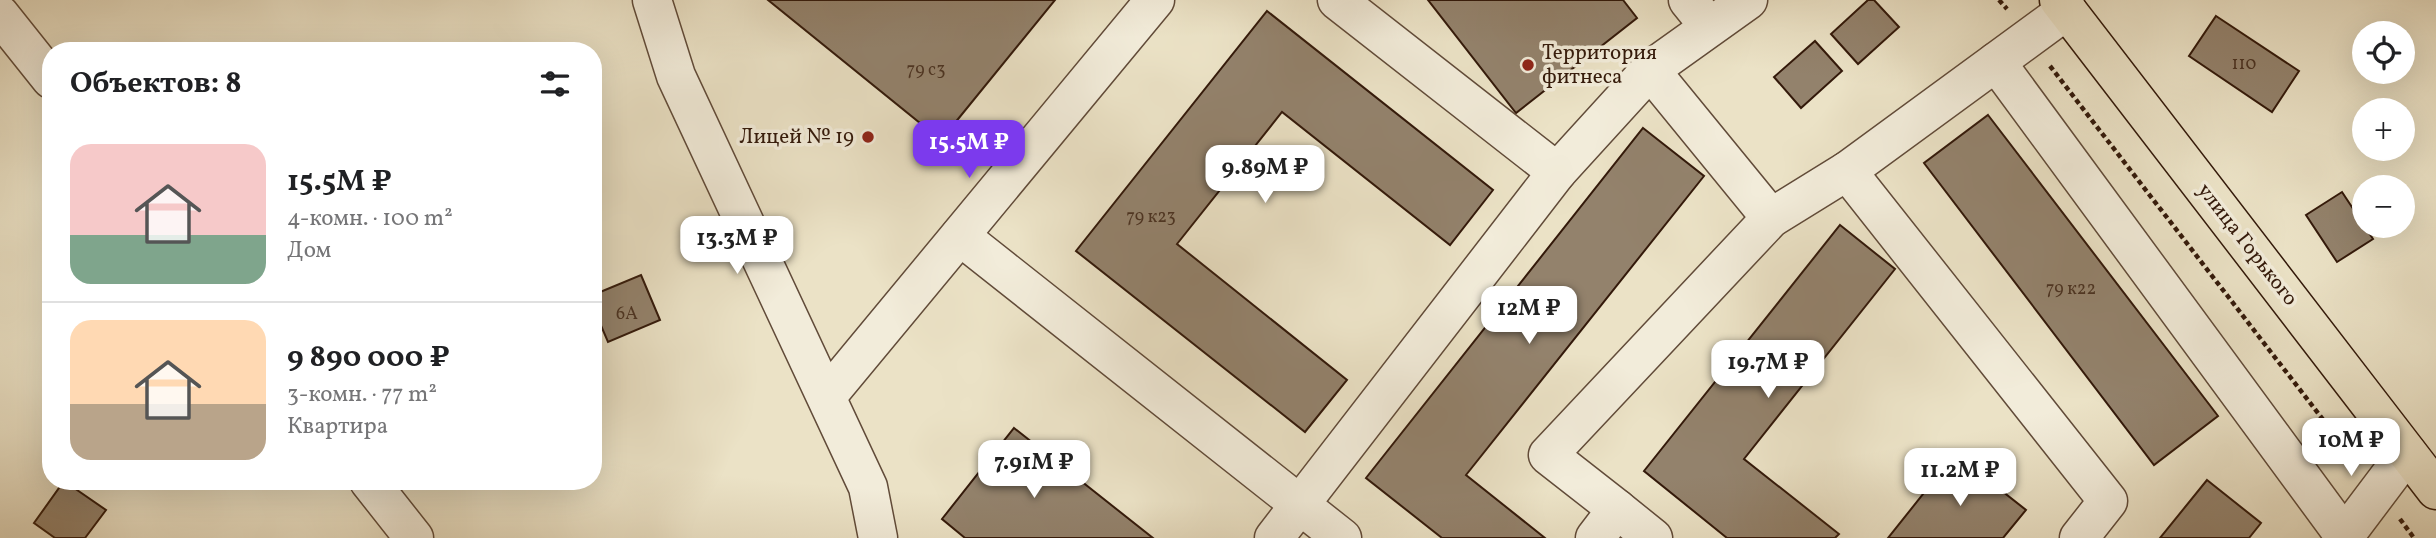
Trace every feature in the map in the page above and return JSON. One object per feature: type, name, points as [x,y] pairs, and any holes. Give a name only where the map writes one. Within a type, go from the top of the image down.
[{"type":"main road","name":"улица Горького","points":[[2063,5],[2436,490]]},
{"type":"street","points":[[652,0],[676,76],[840,401],[868,487],[878,538]]},
{"type":"street","points":[[840,401],[961,236],[1155,0]]},
{"type":"street","points":[[1337,0],[1556,172]]},
{"type":"street","points":[[1274,538],[1556,172],[1650,70],[1698,13],[1748,0]]},
{"type":"street","points":[[1653,538],[1606,523],[1548,455],[1771,218],[1847,171],[2029,38],[2063,5]]},
{"type":"street","points":[[0,15],[42,68]]},
{"type":"street","points":[[1996,62],[2344,537],[2407,453]]},
{"type":"street","points":[[1650,70],[1771,218]]},
{"type":"street","points":[[1847,171],[2108,501],[2079,538]]},
{"type":"street","points":[[961,236],[1342,538]]},
{"type":"street","points":[[840,401],[951,282]]},
{"type":"street","points":[[376,490],[414,538]]},
{"type":"path","points":[[1999,0],[2358,464]]},
{"type":"path","points":[[2398,517],[2414,538]]},
{"type":"building","points":[[768,0],[1055,0],[941,140]]},
{"type":"building","name":"Территория фитнеса","points":[[1428,0],[1623,0],[1637,18],[1516,113]]},
{"type":"building","points":[[1868,0],[1874,0],[1899,27],[1858,64],[1831,34]]},
{"type":"building","points":[[1267,11],[1493,190],[1450,245],[1282,112],[1177,244],[1347,380],[1305,432],[1076,251]]},
{"type":"building","points":[[2216,16],[2299,71],[2272,112],[2189,56]]},
{"type":"building","points":[[1815,41],[1842,71],[1801,108],[1774,77]]},
{"type":"building","points":[[1988,115],[2218,416],[2154,465],[1924,163]]},
{"type":"building","points":[[1643,128],[1704,176],[1466,475],[1545,538],[1442,538],[1366,478]]},
{"type":"building","points":[[2342,192],[2352,207],[2352,238],[2373,239],[2337,262],[2306,215]]},
{"type":"building","points":[[1840,225],[1895,269],[1744,459],[1839,534],[1835,538],[1727,538],[1644,471]]},
{"type":"building","points":[[641,275],[660,320],[608,342],[602,328],[602,291]]},
{"type":"building","points":[[1014,428],[1153,538],[965,538],[942,519]]},
{"type":"building","points":[[1955,454],[2026,510],[2003,538],[1888,538]]},
{"type":"building","points":[[2207,480],[2261,523],[2249,538],[2160,538]]},
{"type":"building","points":[[58,490],[77,490],[106,510],[85,538],[55,538],[34,523]]},
{"type":"place","name":"Территория фитнеса","points":[[1528,65]]},
{"type":"place","name":"Лицей № 19","points":[[868,137]]}]
